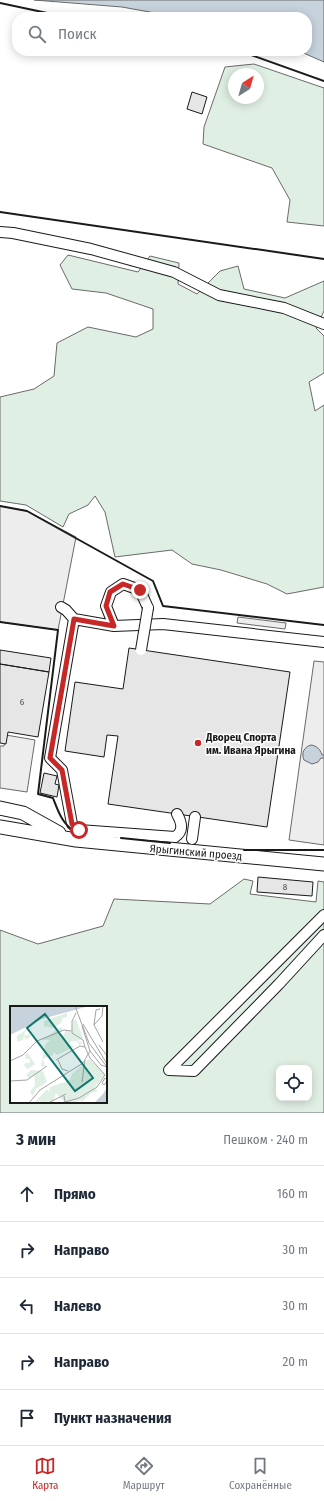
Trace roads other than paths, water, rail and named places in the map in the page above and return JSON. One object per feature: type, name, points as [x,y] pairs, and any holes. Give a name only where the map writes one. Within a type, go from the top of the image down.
[{"type":"main road","name":"Ярыгинский проезд","points":[[0,808],[23,813],[68,838]]},
{"type":"main road","name":"Ярыгинский проезд","points":[[0,827],[98,843],[324,864]]},
{"type":"lane","points":[[0,232],[13,233],[91,249],[174,272],[219,295],[284,308],[324,324]]},
{"type":"lane","points":[[114,626],[106,606],[110,592],[123,584],[140,590],[148,608],[141,650]]},
{"type":"lane","points":[[61,607],[74,619],[114,626],[163,624],[324,642]]},
{"type":"lane","points":[[74,619],[50,758],[62,770],[72,824],[79,830],[174,837],[179,834],[182,822],[177,814]]},
{"type":"lane","points":[[192,840],[195,817]]},
{"type":"lane","points":[[324,915],[170,1070],[194,1071],[279,984],[324,935]]},
{"type":"place","name":"Дворец Спорта им. Ивана Ярыгина","points":[[198,743]]}]
